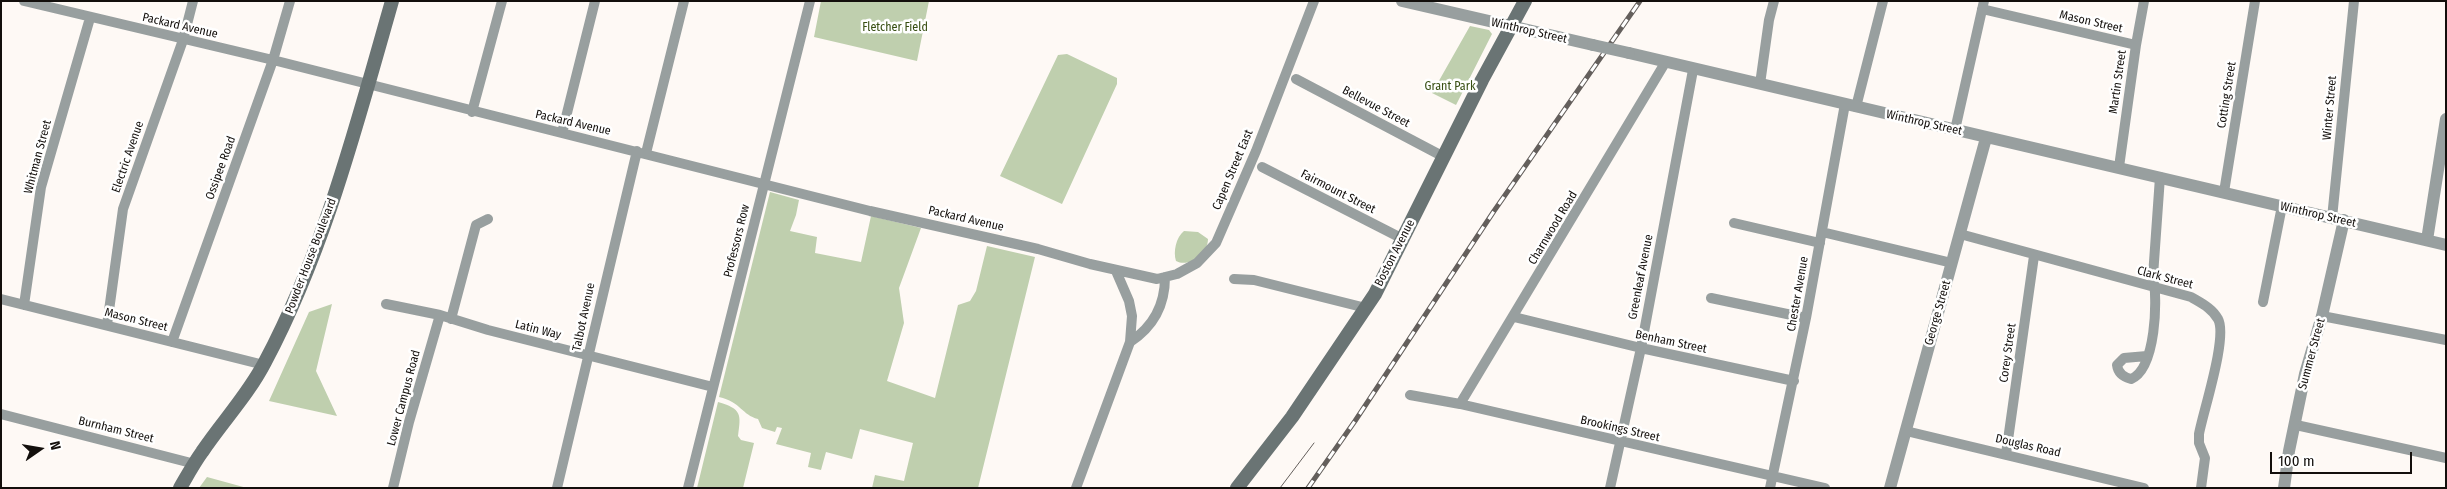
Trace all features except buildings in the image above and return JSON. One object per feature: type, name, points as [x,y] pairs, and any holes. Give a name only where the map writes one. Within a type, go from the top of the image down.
[{"type":"main road","name":"Powder House Boulevard","points":[[180,488],[264,365],[288,317],[331,204],[369,85],[392,1]]},
{"type":"main road","name":"Boston Avenue","points":[[1237,488],[1292,417],[1366,308],[1525,1]]},
{"type":"street","name":"Packard Avenue","points":[[24,1],[273,60],[472,112],[641,152],[764,184],[1038,249],[1116,271]]},
{"type":"street","name":"Electric Avenue","points":[[107,326],[123,209],[183,40],[193,1]]},
{"type":"street","name":"Ossipee Road","points":[[172,342],[273,60],[290,1]]},
{"type":"street","points":[[472,112],[502,1]]},
{"type":"street","points":[[562,133],[595,1]]},
{"type":"street","name":"Talbot Avenue","points":[[557,488],[641,152],[684,1]]},
{"type":"street","name":"Professors Row","points":[[688,488],[810,1]]},
{"type":"street","name":"Capen Street East","points":[[1116,271],[1157,279],[1177,274],[1197,263],[1216,243],[1256,151],[1314,1]]},
{"type":"street","name":"Winthrop Street","points":[[1402,1],[1445,7],[1512,26],[1693,70],[2119,167],[2446,245]]},
{"type":"street","points":[[1760,84],[1768,20],[1774,1]]},
{"type":"street","name":"Chester Avenue","points":[[1770,488],[1794,381],[1822,232],[1850,106],[1883,1]]},
{"type":"street","name":"Martin Street","points":[[2119,167],[2144,1]]},
{"type":"street","name":"Cotting Street","points":[[2224,192],[2255,1]]},
{"type":"street","name":"Winter Street","points":[[2338,219],[2354,1]]},
{"type":"street","points":[[1955,130],[1983,5]]},
{"type":"street","name":"Mason Street","points":[[1983,5],[2136,45]]},
{"type":"street","name":"Whitman Street","points":[[24,305],[41,187],[90,18]]},
{"type":"street","name":"Charnwood Road","points":[[1460,404],[1665,63]]},
{"type":"street","name":"Greenleaf Avenue","points":[[1610,488],[1641,348],[1693,70]]},
{"type":"street","name":"Bellevue Street","points":[[1296,79],[1444,156]]},
{"type":"street","points":[[2427,240],[2446,119]]},
{"type":"street","name":"George Street","points":[[1890,488],[1986,138]]},
{"type":"street","name":"Fairmount Street","points":[[1262,167],[1403,239]]},
{"type":"street","points":[[2147,356],[2152,344],[2156,289],[2153,276],[2160,177]]},
{"type":"street","points":[[2263,302],[2282,206]]},
{"type":"street","points":[[451,319],[476,225],[488,219]]},
{"type":"street","name":"Summer Street","points":[[2284,488],[2289,451],[2296,425],[2305,374],[2322,316],[2338,219]]},
{"type":"street","points":[[1734,223],[1820,243]]},
{"type":"street","points":[[1822,232],[1952,263]]},
{"type":"street","name":"Clark Street","points":[[1960,234],[2034,256],[2191,297],[2208,307],[2219,320],[2221,337],[2199,434],[2199,443],[2205,458],[2201,488]]},
{"type":"street","name":"Corey Street","points":[[2006,454],[2034,256]]},
{"type":"street","points":[[1076,488],[1130,342],[1132,316],[1129,301],[1116,271]]},
{"type":"street","points":[[1130,342],[1146,332],[1159,312],[1165,277]]},
{"type":"street","points":[[1234,279],[1254,280],[1366,308]]},
{"type":"street","points":[[1711,298],[1806,318]]},
{"type":"street","name":"Mason Street","points":[[1,299],[264,365]]},
{"type":"street","name":"Latin Way","points":[[386,304],[440,315],[589,356],[713,387]]},
{"type":"street","name":"Lower Campus Road","points":[[393,488],[409,422],[440,315]]},
{"type":"street","points":[[2322,316],[2446,340]]},
{"type":"street","name":"Benham Street","points":[[1514,317],[1641,348],[1794,381]]},
{"type":"street","name":"Brookings Street","points":[[1410,395],[1460,404],[1825,488]]},
{"type":"street","name":"Burnham Street","points":[[1,414],[195,464]]},
{"type":"street","points":[[2296,425],[2446,458]]},
{"type":"street","name":"Douglas Road","points":[[1906,431],[2144,488]]},
{"type":"green space","name":"Fletcher Field","points":[[821,1],[929,1],[917,61],[814,37]]},
{"type":"green space","name":"Grant Park","points":[[1470,26],[1489,30],[1492,34],[1456,105],[1432,93]]},
{"type":"green space","points":[[1067,54],[1117,78],[1117,84],[1062,204],[1000,176],[1058,55]]},
{"type":"green space","points":[[770,192],[799,200],[790,231],[817,237],[815,253],[861,262],[871,216],[921,228],[899,288],[904,323],[887,381],[935,398],[958,305],[970,301],[976,291],[987,246],[1035,257],[978,488],[872,488],[875,475],[904,481],[913,443],[860,429],[852,459],[826,452],[821,470],[808,467],[811,453],[776,444],[782,428],[777,427],[775,432],[762,428],[758,419],[748,415],[732,402],[719,397]]},
{"type":"green space","points":[[1184,231],[1198,232],[1208,239],[1205,250],[1197,258],[1181,263],[1176,261],[1175,249],[1179,237]]},
{"type":"green space","points":[[332,304],[316,371],[337,416],[269,401],[309,312]]},
{"type":"green space","points":[[718,402],[736,410],[740,422],[738,436],[741,440],[754,443],[743,488],[697,488]]},
{"type":"green space","points":[[207,477],[247,488],[199,488]]},
{"type":"tram line","points":[[1280,488],[1314,443]]},
{"type":"railway","points":[[1308,488],[1355,421],[1494,211],[1640,1]]}]
